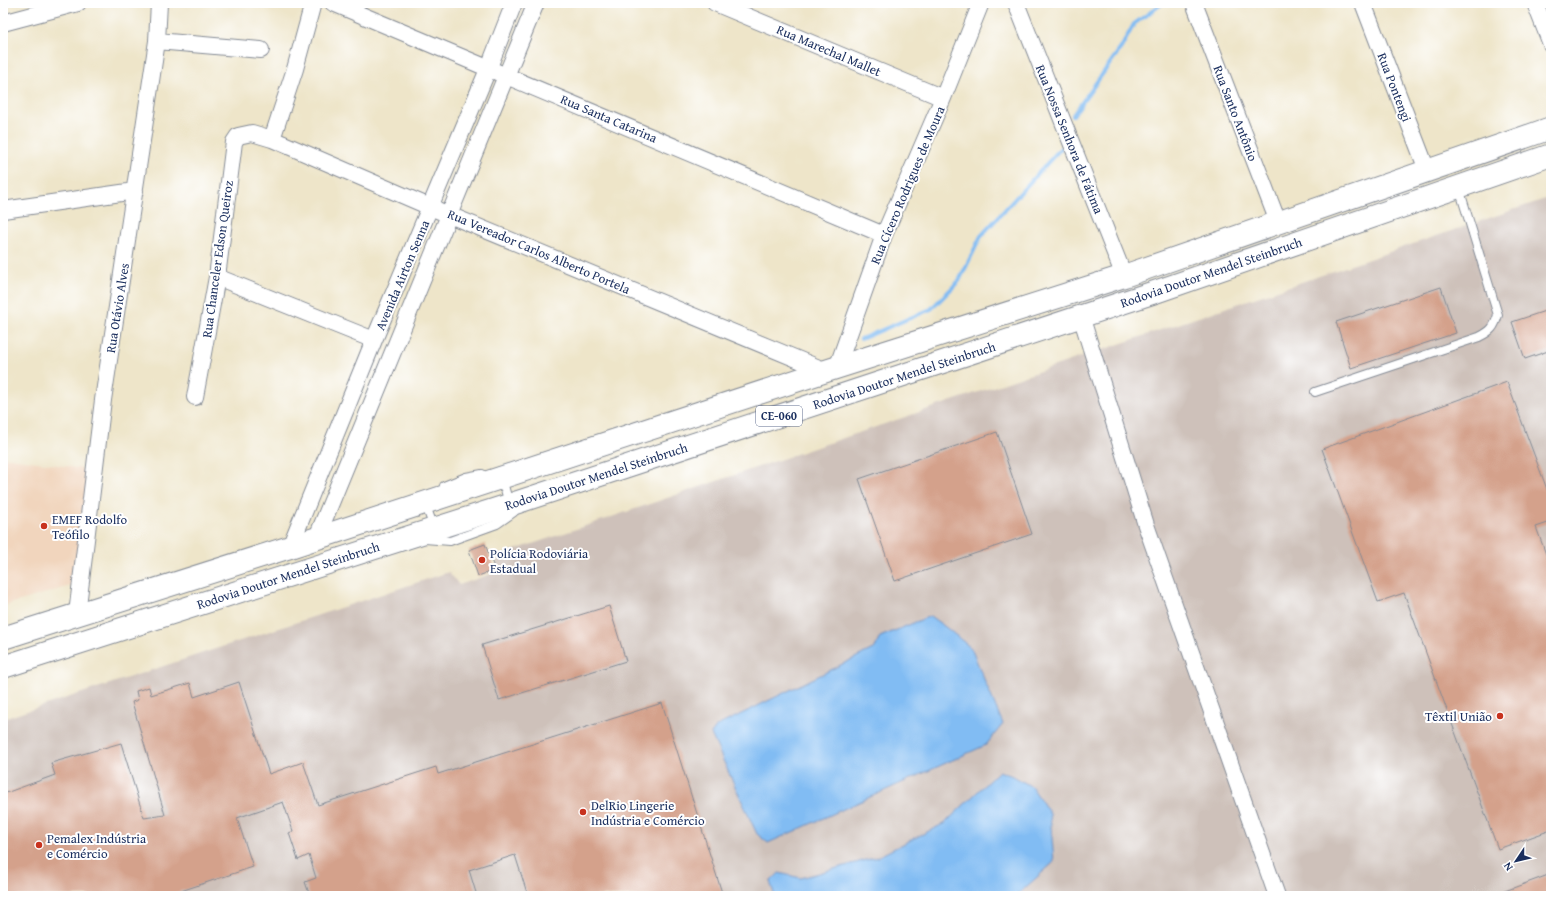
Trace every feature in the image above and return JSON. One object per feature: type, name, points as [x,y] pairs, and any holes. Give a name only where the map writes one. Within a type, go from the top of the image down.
[{"type":"highway","name":"Rodovia Doutor Mendel Steinbruch","points":[[3,638],[290,547],[831,369],[1124,276],[1551,128]]},
{"type":"highway","name":"Rodovia Doutor Mendel Steinbruch","points":[[3,667],[509,505],[535,495],[1081,316],[1551,155]]},
{"type":"street","points":[[3,23],[63,5],[78,3]]},
{"type":"street","name":"Rua Otávio Alves","points":[[77,614],[103,400],[157,41],[159,3]]},
{"type":"street","points":[[272,139],[295,69],[313,3]]},
{"type":"street","name":"Rua Santa Catarina","points":[[333,3],[489,67],[884,235]]},
{"type":"street","name":"Avenida Airton Senna","points":[[290,547],[374,340],[489,67],[514,3]]},
{"type":"street","name":"Avenida Airton Senna","points":[[317,537],[536,3]]},
{"type":"street","name":"Rua Marechal Mallet","points":[[716,3],[943,98]]},
{"type":"street","name":"Rua Cícero Rodrigues de Moura","points":[[831,369],[884,235],[943,98],[981,3]]},
{"type":"street","name":"Rua Nossa Senhora de Fátima","points":[[1016,3],[1124,276]]},
{"type":"street","name":"Rua Santo Antônio","points":[[1194,3],[1278,222]]},
{"type":"street","name":"Rua Pontengi","points":[[1363,3],[1427,170]]},
{"type":"street","points":[[1535,3],[1551,44]]},
{"type":"street","points":[[157,41],[262,50]]},
{"type":"street","name":"Rua Vereador Carlos Alberto Portela","points":[[252,133],[272,139],[430,207],[831,369]]},
{"type":"street","name":"Rua Chanceler Edson Queiroz","points":[[195,397],[217,278],[234,142],[238,136],[252,133]]},
{"type":"street","points":[[3,210],[135,191]]},
{"type":"street","points":[[217,278],[374,340]]},
{"type":"street","points":[[385,314],[405,322]]},
{"type":"street","points":[[1081,316],[1146,525],[1277,896]]},
{"type":"lane","points":[[1315,392],[1479,337],[1489,332],[1495,325],[1498,315],[1459,187]]},
{"type":"lane","points":[[502,477],[509,505]]},
{"type":"lane","points":[[406,537],[450,541],[497,524],[535,495]]},
{"type":"lane","points":[[425,502],[434,528]]},
{"type":"shaded area","points":[[1551,197],[1551,896],[3,896],[3,719],[449,572],[459,585],[497,572],[497,556]]},
{"type":"shaded area","name":"EMEF Rodolfo Teófilo","points":[[3,457],[91,470],[80,583],[3,606]]},
{"type":"water","points":[[930,616],[971,648],[1003,724],[986,745],[768,843],[757,834],[711,734],[717,726],[875,648],[880,637]]},
{"type":"water","points":[[999,771],[1015,777],[1032,787],[1050,814],[1054,862],[1016,896],[775,896],[770,882],[779,873],[801,878],[877,857],[945,823]]},
{"type":"building","points":[[1441,287],[1456,333],[1351,368],[1336,322]]},
{"type":"building","points":[[1551,309],[1551,350],[1525,359],[1512,322]]},
{"type":"building","name":"Têxtil União","points":[[1507,382],[1551,500],[1551,522],[1536,527],[1551,568],[1551,830],[1498,849],[1404,593],[1378,602],[1322,449]]},
{"type":"building","points":[[997,432],[1032,534],[895,581],[859,479]]},
{"type":"building","name":"Polícia Rodoviária Estadual","points":[[485,544],[495,570],[478,576],[469,550]]},
{"type":"building","points":[[609,606],[626,661],[499,700],[482,645]]},
{"type":"building","points":[[239,682],[269,774],[303,762],[318,805],[436,767],[438,774],[662,703],[723,896],[528,896],[515,855],[469,870],[477,896],[310,896],[305,882],[316,878],[309,855],[298,860],[289,833],[293,831],[283,802],[237,818],[253,867],[166,896],[3,896],[3,794],[55,775],[51,763],[121,743],[144,818],[165,815],[132,702],[138,700],[136,691],[149,687],[151,695],[190,683],[194,697]]},
{"type":"building","points":[[1551,874],[1551,896],[1494,895]]},
{"type":"waterway","points":[[1073,115],[1121,48],[1134,24],[1163,3]]},
{"type":"waterway","points":[[861,339],[931,309],[959,281],[981,236],[1061,148]]},
{"type":"place","name":"EMEF Rodolfo Teófilo","points":[[44,526]]},
{"type":"place","name":"Polícia Rodoviária Estadual","points":[[482,560]]},
{"type":"place","name":"Têxtil União","points":[[1500,716]]},
{"type":"place","name":"DelRio Lingerie Indústria e Comércio","points":[[583,812]]},
{"type":"place","name":"Pemalex Indústria e Comércio","points":[[39,845]]}]
